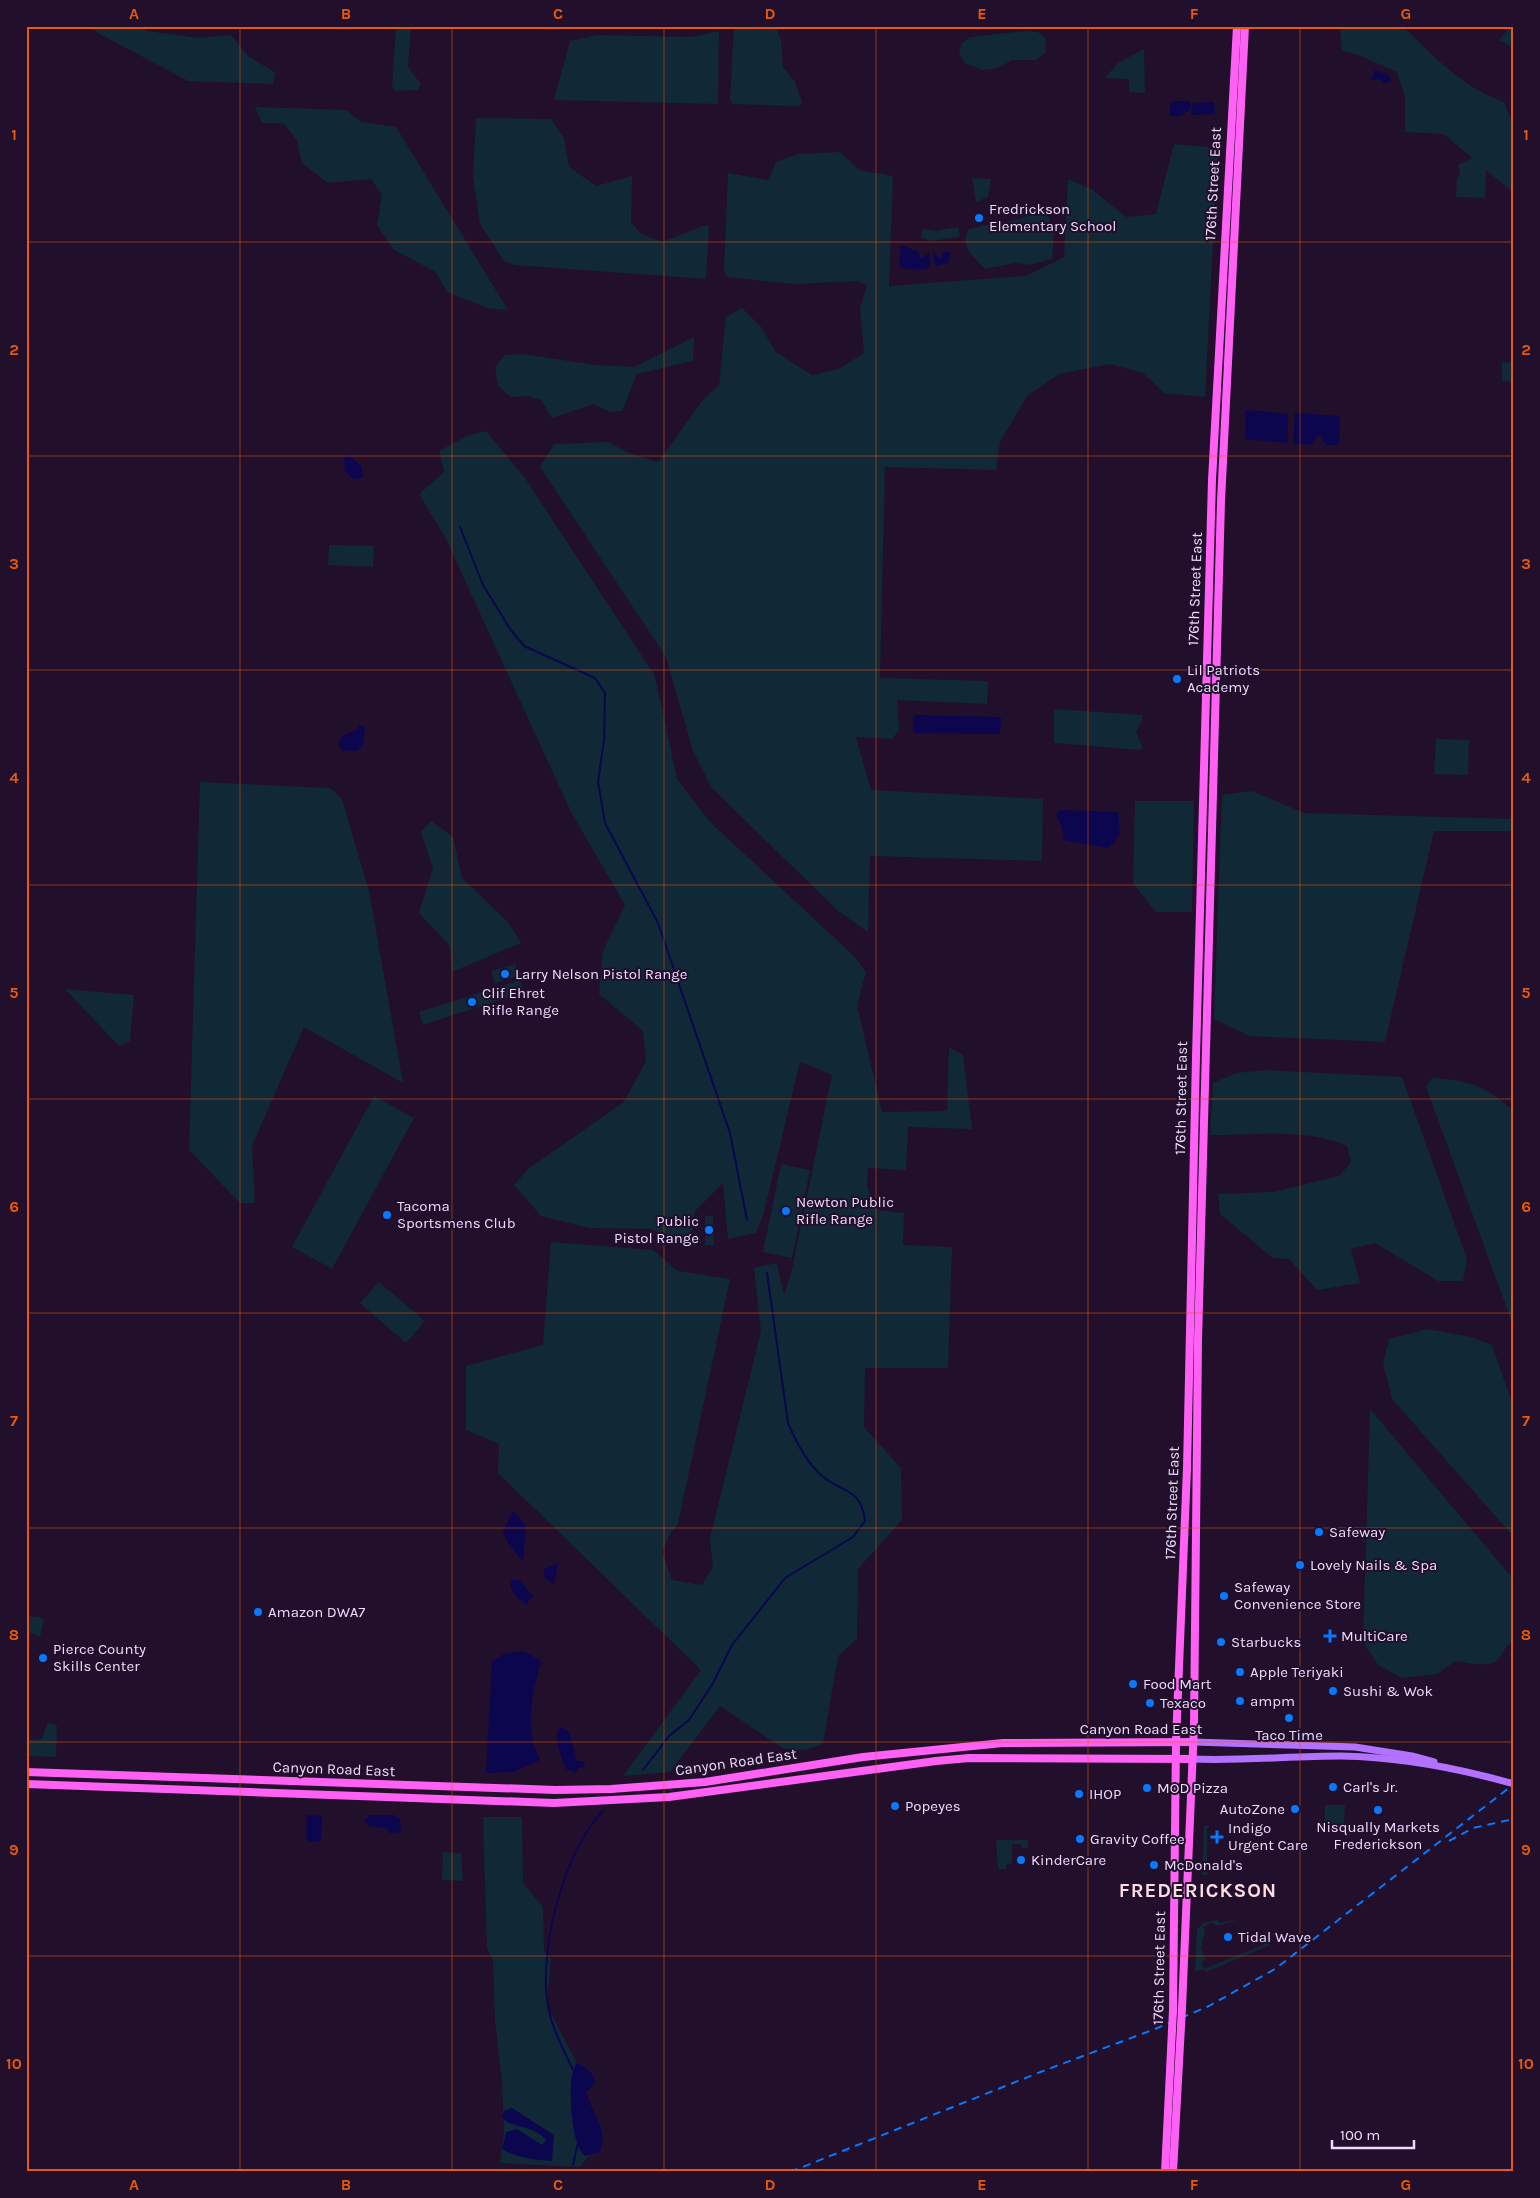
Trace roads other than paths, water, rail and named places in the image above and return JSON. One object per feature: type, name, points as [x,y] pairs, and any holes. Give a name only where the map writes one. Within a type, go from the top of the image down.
[{"type":"main road","points":[[1237,26],[1239,44],[1244,48]]},
{"type":"main road","name":"176th Street East","points":[[1165,2172],[1173,2011],[1176,1742],[1187,1477],[1193,1140],[1213,455],[1237,26]]},
{"type":"main road","name":"176th Street East","points":[[1173,2172],[1193,1742],[1202,1176],[1223,448],[1245,26]]},
{"type":"main road","points":[[1203,798],[1208,830],[1212,833]]},
{"type":"main road","points":[[1193,1140],[1197,1142],[1202,1176]]},
{"type":"main road","points":[[1188,1341],[1192,1343],[1194,1349],[1194,1377],[1198,1385]]},
{"type":"main road","name":"Canyon Road East","points":[[26,1772],[556,1790],[611,1789],[705,1782],[862,1757],[1003,1743],[1193,1742],[1354,1747],[1412,1756],[1446,1767],[1514,1784]]},
{"type":"main road","name":"Canyon Road East","points":[[26,1784],[554,1803],[669,1797],[952,1759],[1016,1757],[1192,1759],[1341,1756],[1446,1767]]},
{"type":"main road","points":[[114,1786],[152,1783],[159,1780],[159,1777]]},
{"type":"main road","points":[[669,1797],[673,1790],[705,1782]]},
{"type":"waterway","points":[[460,527],[483,585],[510,629],[524,646],[595,678],[605,693],[604,740],[598,782],[605,823],[658,923],[730,1133],[747,1220]]},
{"type":"waterway","points":[[643,1770],[669,1736],[689,1720],[713,1683],[732,1645],[785,1578],[853,1537],[865,1521],[863,1510],[855,1497],[822,1476],[806,1458],[788,1423],[767,1273]]},
{"type":"waterway","points":[[575,2074],[550,2015],[546,1992],[546,1965],[556,1907],[565,1879],[576,1852],[589,1829],[603,1811]]},
{"type":"waterway","points":[[573,2165],[578,2143]]},
{"type":"railway","points":[[790,2172],[1209,2006],[1275,1969],[1514,1784]]},
{"type":"railway","points":[[1449,1841],[1473,1828],[1514,1819]]},
{"type":"place","name":"Fredrickson Elementary School","points":[[979,218]]},
{"type":"place","name":"Lil Patriots Academy","points":[[1177,679]]},
{"type":"place","name":"Larry Nelson Pistol Range","points":[[505,974]]},
{"type":"place","name":"Clif Ehret Rifle Range","points":[[472,1002]]},
{"type":"place","name":"Newton Public Rifle Range","points":[[786,1211]]},
{"type":"place","name":"Tacoma Sportsmens Club","points":[[387,1215]]},
{"type":"place","name":"Public Pistol Range","points":[[709,1230]]},
{"type":"place","name":"Safeway","points":[[1319,1532]]},
{"type":"place","name":"Lovely Nails & Spa","points":[[1300,1565]]},
{"type":"place","name":"Safeway Convenience Store","points":[[1224,1596]]},
{"type":"place","name":"Amazon DWA7","points":[[258,1612]]},
{"type":"place","name":"MultiCare","points":[[1330,1636]]},
{"type":"place","name":"Starbucks","points":[[1221,1642]]},
{"type":"place","name":"Pierce County Skills Center","points":[[43,1658]]},
{"type":"place","name":"Apple Teriyaki","points":[[1240,1672]]},
{"type":"place","name":"Food Mart","points":[[1133,1684]]},
{"type":"place","name":"Sushi & Wok","points":[[1333,1691]]},
{"type":"place","name":"ampm","points":[[1240,1701]]},
{"type":"place","name":"Texaco","points":[[1150,1703]]},
{"type":"place","name":"Taco Time","points":[[1289,1718]]},
{"type":"place","name":"Carl's Jr.","points":[[1333,1787]]},
{"type":"place","name":"MOD Pizza","points":[[1147,1788]]},
{"type":"place","name":"IHOP","points":[[1079,1794]]},
{"type":"place","name":"Popeyes","points":[[895,1806]]},
{"type":"place","name":"AutoZone","points":[[1295,1809]]},
{"type":"place","name":"Nisqually Markets Frederickson","points":[[1378,1810]]},
{"type":"place","name":"Indigo Urgent Care","points":[[1217,1837]]},
{"type":"place","name":"Gravity Coffee","points":[[1080,1839]]},
{"type":"place","name":"KinderCare","points":[[1021,1860]]},
{"type":"place","name":"McDonald's","points":[[1154,1865]]},
{"type":"place","name":"Tidal Wave","points":[[1228,1937]]},
{"type":"district","name":"FREDERICKSON","points":[[1198,1890]]}]
